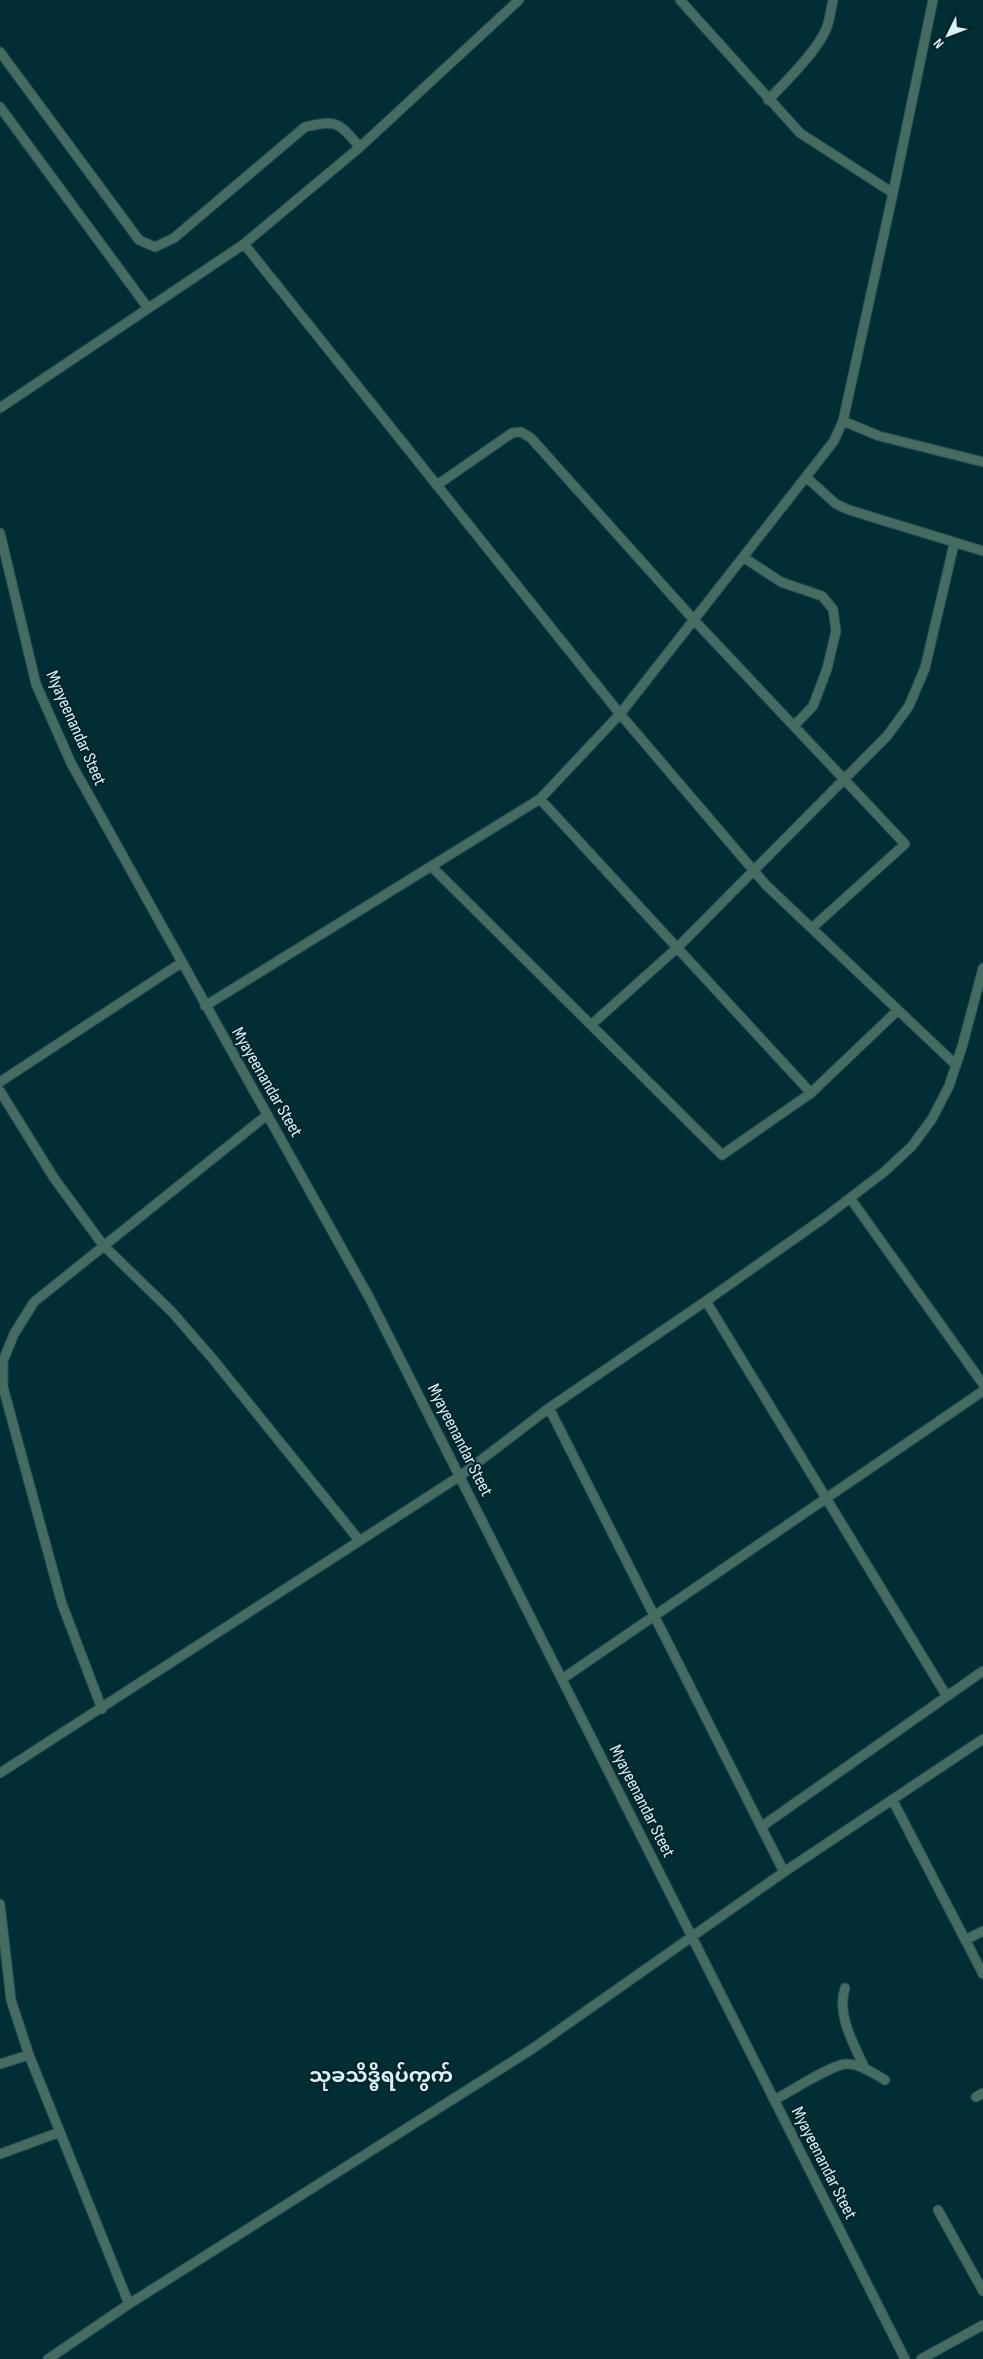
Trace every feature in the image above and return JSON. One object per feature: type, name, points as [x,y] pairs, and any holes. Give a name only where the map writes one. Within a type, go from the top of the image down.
[{"type":"street","points":[[0,408],[244,244],[360,147],[519,0]]},
{"type":"street","points":[[680,0],[768,100],[800,133],[894,193]]},
{"type":"street","points":[[768,100],[785,84],[819,42],[826,28],[833,0]]},
{"type":"street","points":[[206,1006],[540,800],[620,714],[834,441],[843,421],[894,193],[934,0]]},
{"type":"street","points":[[0,52],[139,240],[155,247],[174,238],[305,127],[327,122],[340,125],[360,147]]},
{"type":"street","points":[[0,107],[148,308]]},
{"type":"street","points":[[244,244],[620,714],[753,869],[956,1066]]},
{"type":"street","points":[[843,421],[879,436],[983,462]]},
{"type":"street","points":[[437,485],[512,433],[521,432],[532,438],[694,620],[905,844],[812,928]]},
{"type":"street","points":[[806,477],[836,504],[849,510],[954,544],[983,551]]},
{"type":"street","name":"Myayeenandar Steet","points":[[0,533],[36,684],[71,764],[370,1299],[905,2359]]},
{"type":"street","points":[[591,1025],[677,948],[753,869],[887,736],[909,706],[925,668],[954,544]]},
{"type":"street","points":[[743,557],[781,582],[822,596],[833,609],[836,631],[827,669],[813,706],[794,726]]},
{"type":"street","points":[[540,800],[811,1092]]},
{"type":"street","points":[[432,866],[722,1155],[811,1092],[898,1010]]},
{"type":"street","points":[[0,1082],[181,963]]},
{"type":"street","points":[[0,1773],[102,1709],[460,1476],[549,1408],[706,1301],[884,1172],[912,1146],[932,1119],[956,1066],[983,968]]},
{"type":"street","points":[[0,1091],[54,1178],[103,1246],[172,1312],[195,1338],[359,1540]]},
{"type":"street","points":[[102,1709],[62,1604],[3,1388],[3,1361],[14,1334],[34,1302],[267,1115]]},
{"type":"street","points":[[850,1198],[983,1384]]},
{"type":"street","points":[[706,1301],[946,1695]]},
{"type":"street","points":[[562,1679],[983,1391]]},
{"type":"street","points":[[549,1408],[784,1872]]},
{"type":"street","points":[[761,1826],[946,1695],[983,1671]]},
{"type":"street","points":[[48,2359],[129,2304],[532,2049],[784,1872],[893,1801],[983,1739]]},
{"type":"street","points":[[893,1801],[983,1974]]},
{"type":"street","points":[[0,1904],[11,2000],[28,2055],[129,2304]]},
{"type":"street","points":[[965,1940],[983,1930]]},
{"type":"street","points":[[845,1988],[841,2000],[843,2014],[865,2068]]},
{"type":"street","points":[[0,2064],[28,2055]]},
{"type":"street","points":[[774,2100],[845,2064],[865,2068],[885,2080]]},
{"type":"street","points":[[0,2154],[60,2132]]},
{"type":"street","points":[[938,2210],[983,2291]]},
{"type":"street","points":[[921,2359],[983,2325]]},
{"type":"district","name":"သုခသိဒ္ဓိရပ်ကွက်","points":[[381,2076]]}]
